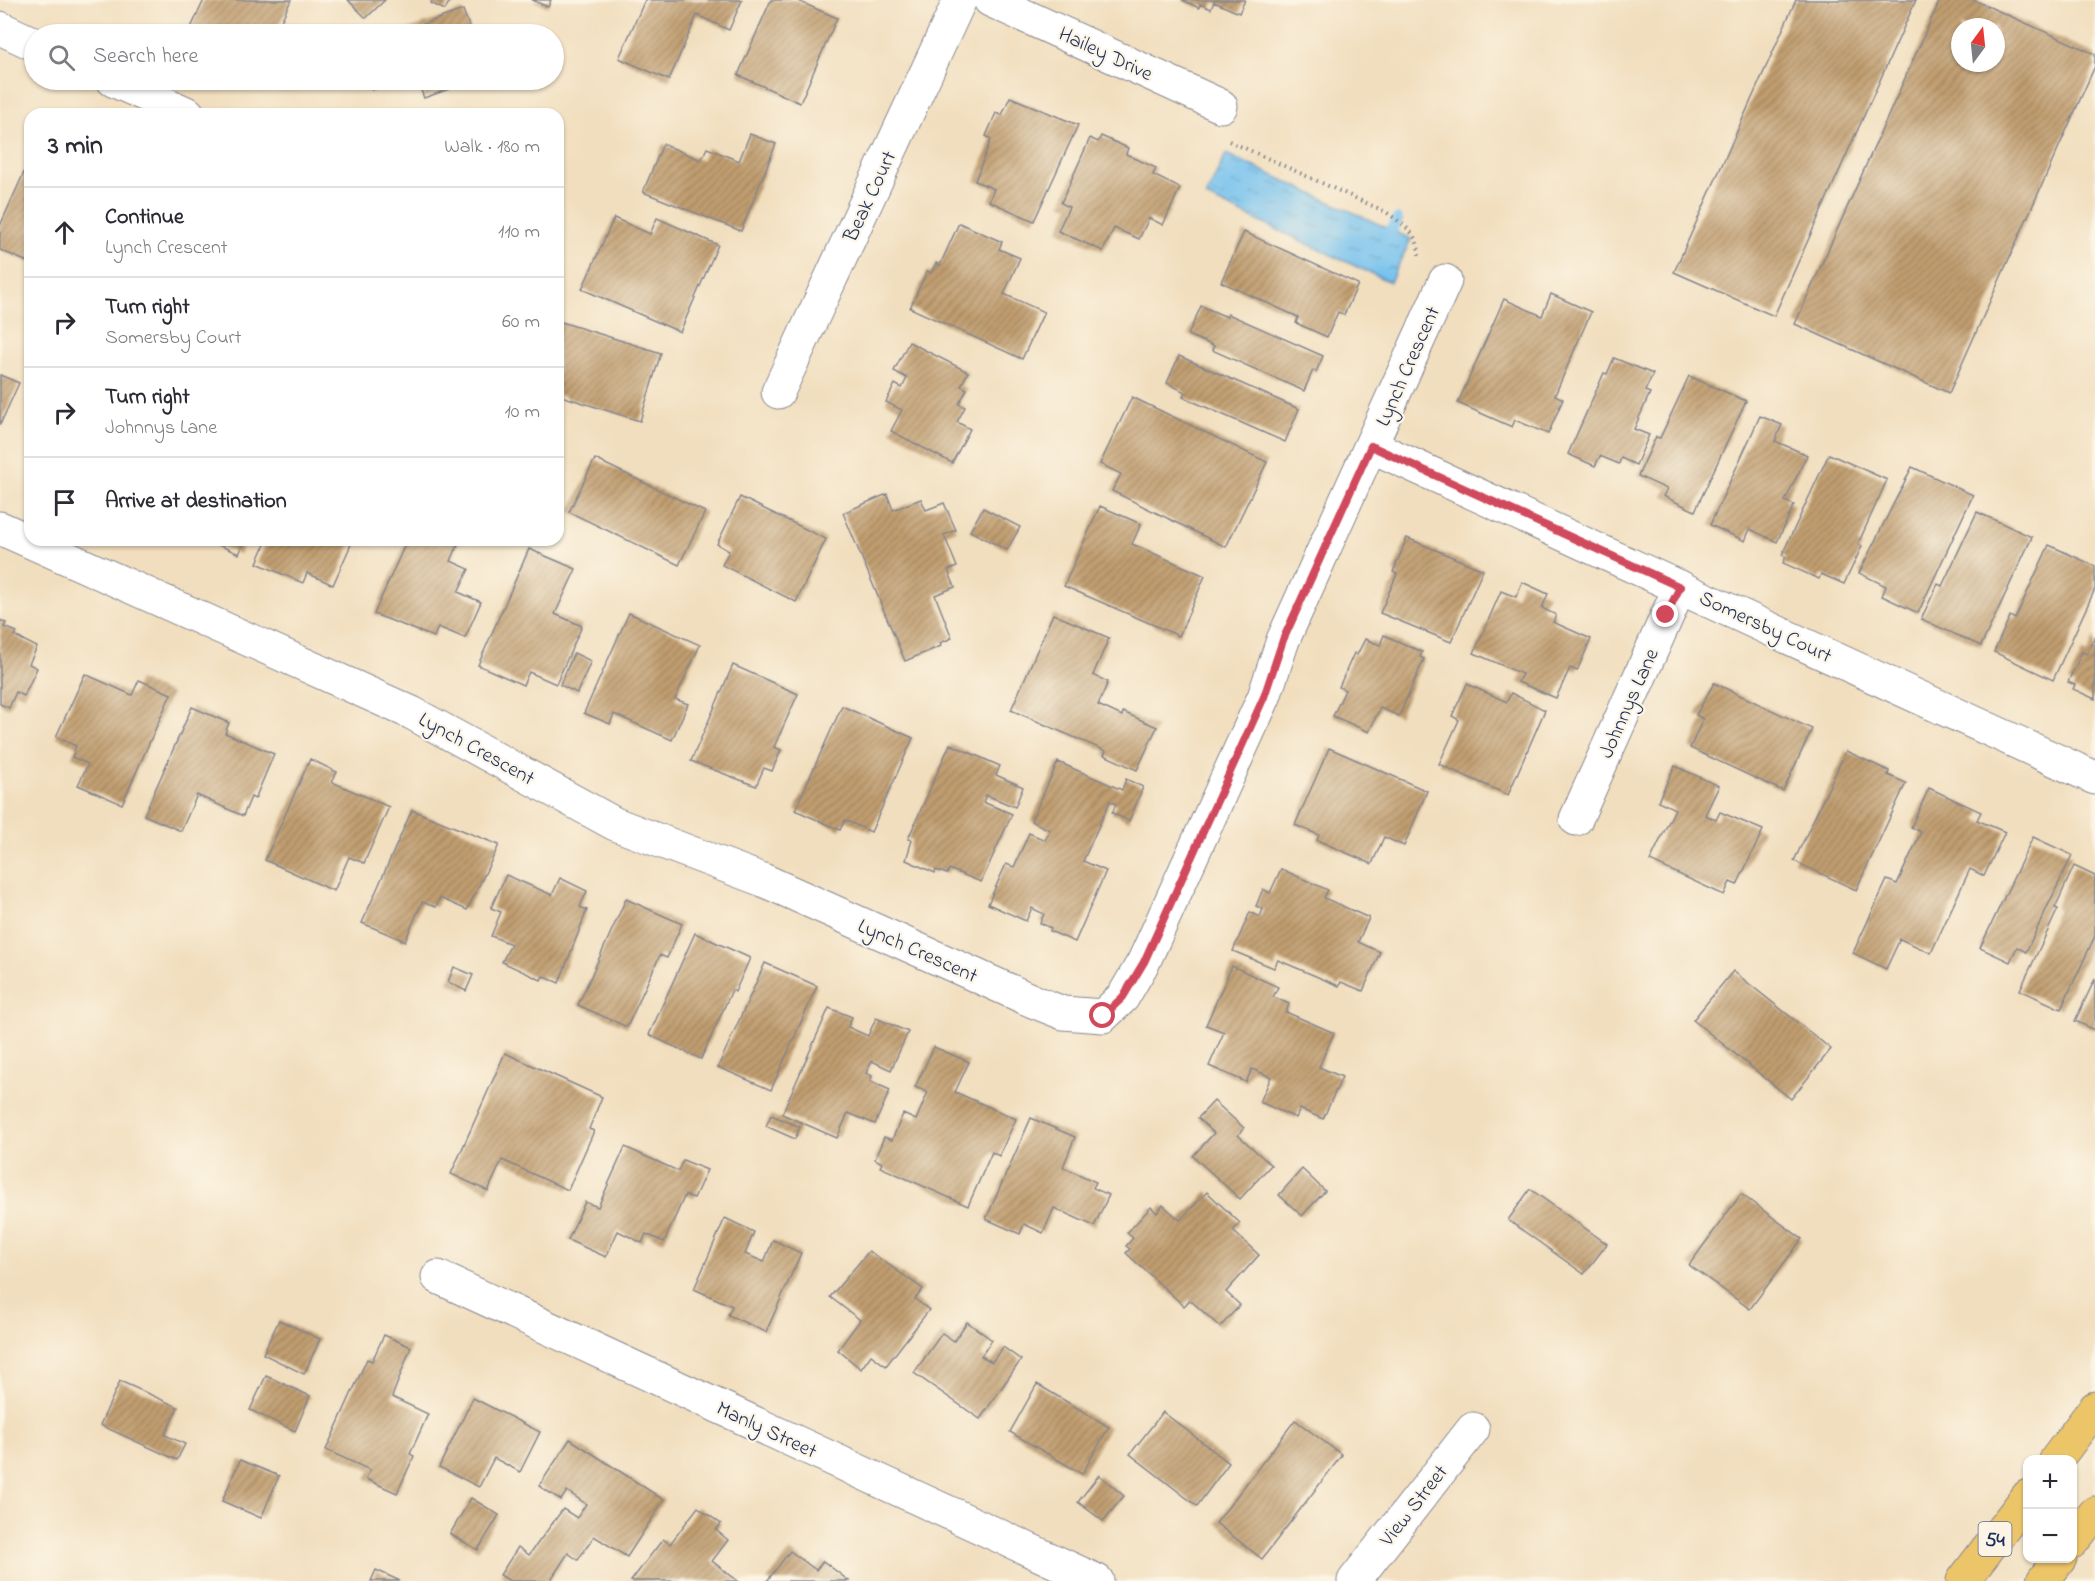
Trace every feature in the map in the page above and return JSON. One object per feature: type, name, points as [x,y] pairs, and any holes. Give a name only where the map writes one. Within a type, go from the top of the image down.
[{"type":"main road","points":[[2060,1455],[2095,1408]]},
{"type":"main road","name":"54","points":[[1963,1581],[2023,1503]]},
{"type":"main road","points":[[2077,1537],[2095,1513]]},
{"type":"main road","points":[[2043,1581],[2056,1563]]},
{"type":"street","name":"Beak Court","points":[[778,392],[960,0]]},
{"type":"street","name":"Hailey Drive","points":[[990,0],[1221,106]]},
{"type":"street","points":[[0,28],[24,39]]},
{"type":"street","points":[[134,90],[175,108]]},
{"type":"street","name":"Lynch Crescent","points":[[40,546],[412,713],[615,824],[763,880],[1035,1002],[1063,1013],[1103,1016],[1123,997],[1144,962],[1264,697],[1283,640],[1371,446],[1432,272]]},
{"type":"street","name":"Somersby Court","points":[[1371,446],[2095,778]]},
{"type":"street","name":"Lynch Crescent","points":[[0,528],[24,539]]},
{"type":"street","name":"Johnnys Lane","points":[[1576,819],[1680,587]]},
{"type":"street","name":"Manly Street","points":[[438,1277],[1097,1581]]},
{"type":"street","name":"View Street","points":[[1354,1581],[1473,1429]]},
{"type":"path","points":[[1221,106],[1208,132],[1386,212],[1403,224],[1413,235],[1432,272]]},
{"type":"water","points":[[1226,154],[1411,239],[1390,282],[1206,197]]},
{"type":"building","points":[[204,0],[291,0],[280,24],[193,24]]},
{"type":"building","points":[[348,0],[385,0],[366,18]]},
{"type":"building","points":[[432,0],[450,0],[445,10],[431,3]]},
{"type":"building","points":[[532,0],[551,0],[548,7]]},
{"type":"building","points":[[645,0],[742,0],[729,30],[697,15],[669,80],[619,58]]},
{"type":"building","points":[[771,0],[796,0],[837,18],[800,103],[738,75]]},
{"type":"building","points":[[1182,0],[1245,0],[1239,13],[1214,2],[1211,9],[1200,4],[1199,8]]},
{"type":"building","points":[[1796,0],[1916,0],[1774,316],[1674,272]]},
{"type":"building","points":[[1940,0],[1974,0],[2095,54],[2095,66],[1949,393],[1795,324]]},
{"type":"building","points":[[463,10],[468,24],[423,24]]},
{"type":"building","points":[[421,90],[446,90],[424,98]]},
{"type":"building","points":[[1010,97],[1078,125],[1034,221],[989,201],[994,189],[975,181],[991,139],[986,136],[996,113],[1002,115]]},
{"type":"building","points":[[750,134],[776,144],[741,231],[643,192],[663,144],[701,160],[707,148],[739,161]]},
{"type":"building","points":[[1101,136],[1128,148],[1126,154],[1156,168],[1153,175],[1180,188],[1163,225],[1149,218],[1139,239],[1114,228],[1103,251],[1058,231],[1069,207],[1061,203],[1090,138],[1098,142]]},
{"type":"building","points":[[24,172],[24,260],[0,250],[0,226]]},
{"type":"building","points":[[614,218],[650,234],[657,218],[718,245],[680,332],[582,289]]},
{"type":"building","points":[[959,223],[1002,242],[999,249],[1020,258],[1004,294],[1044,312],[1022,359],[910,308],[927,271],[931,273],[936,263],[940,265]]},
{"type":"building","points":[[1244,232],[1358,284],[1344,315],[1338,312],[1327,337],[1296,323],[1298,317],[1221,282]]},
{"type":"building","points":[[1551,294],[1591,312],[1555,395],[1563,399],[1548,434],[1515,420],[1512,427],[1458,403],[1504,299],[1542,316]]},
{"type":"building","points":[[1201,306],[1227,317],[1228,314],[1323,356],[1316,372],[1313,370],[1304,391],[1212,350],[1214,346],[1188,335]]},
{"type":"building","points":[[564,323],[661,353],[640,421],[564,397]]},
{"type":"building","points":[[909,342],[968,372],[961,386],[967,389],[959,404],[965,407],[957,422],[970,429],[952,463],[891,431],[902,410],[886,402],[895,384],[902,388],[907,378],[894,371]]},
{"type":"building","points":[[1179,356],[1299,409],[1285,442],[1183,397],[1185,392],[1167,383]]},
{"type":"building","points":[[1614,358],[1653,374],[1645,391],[1650,393],[1634,429],[1649,435],[1636,465],[1621,458],[1619,464],[1600,456],[1595,466],[1568,454],[1604,373],[1607,374]]},
{"type":"building","points":[[0,375],[19,383],[0,425]]},
{"type":"building","points":[[1689,376],[1746,401],[1695,511],[1663,496],[1667,489],[1638,476],[1656,437],[1660,438]]},
{"type":"building","points":[[1132,397],[1267,462],[1226,547],[1112,491],[1121,474],[1100,464]]},
{"type":"building","points":[[1760,416],[1782,425],[1775,441],[1807,455],[1785,501],[1794,505],[1777,542],[1750,529],[1745,541],[1710,525]]},
{"type":"building","points":[[1829,454],[1887,480],[1858,544],[1862,546],[1844,584],[1821,574],[1819,579],[1783,563],[1786,557],[1782,555]]},
{"type":"building","points":[[595,459],[705,512],[679,565],[569,512]]},
{"type":"building","points":[[1912,467],[1973,495],[1918,613],[1882,596],[1886,586],[1859,573]]},
{"type":"building","points":[[887,494],[893,510],[921,499],[926,510],[944,503],[956,530],[944,535],[957,567],[948,570],[955,587],[935,595],[952,638],[940,643],[941,646],[905,661],[843,513]]},
{"type":"building","points":[[740,497],[826,539],[796,602],[722,565],[729,551],[717,544]]},
{"type":"building","points":[[1100,506],[1141,524],[1132,544],[1205,576],[1179,636],[1064,586]]},
{"type":"building","points":[[983,508],[1020,527],[1007,550],[970,531]]},
{"type":"building","points":[[1977,512],[2032,537],[1981,646],[1921,619],[1938,584],[1942,586]]},
{"type":"building","points":[[1407,538],[1483,570],[1451,642],[1380,613],[1397,574],[1393,572]]},
{"type":"building","points":[[2049,545],[2095,566],[2095,589],[2053,680],[1994,652],[2010,616],[2015,619]]},
{"type":"building","points":[[221,546],[242,546],[239,554]]},
{"type":"building","points":[[264,546],[350,546],[333,585],[307,573],[303,583],[257,563]]},
{"type":"building","points":[[404,546],[457,546],[451,561],[469,569],[458,592],[481,602],[465,638],[438,627],[434,637],[374,614]]},
{"type":"building","points":[[529,549],[576,569],[555,614],[582,626],[556,684],[529,672],[523,685],[478,665]]},
{"type":"building","points":[[1522,582],[1548,594],[1542,608],[1556,615],[1553,622],[1591,639],[1577,671],[1570,668],[1556,698],[1518,682],[1522,674],[1474,653],[1501,591],[1516,597]]},
{"type":"building","points":[[629,613],[700,645],[675,699],[688,704],[672,740],[614,714],[610,724],[584,713]]},
{"type":"building","points":[[1053,614],[1109,638],[1093,675],[1108,682],[1098,705],[1122,716],[1123,712],[1157,727],[1137,770],[1104,755],[1106,751],[1011,710]]},
{"type":"building","points":[[0,620],[6,623],[4,627],[17,632],[15,636],[37,647],[29,664],[37,668],[24,696],[16,692],[9,708],[0,704]]},
{"type":"building","points":[[1384,635],[1422,652],[1420,657],[1424,659],[1399,716],[1380,708],[1369,732],[1333,716],[1345,690],[1339,687],[1354,653],[1357,655],[1365,639],[1380,645]]},
{"type":"building","points":[[2095,637],[2095,699],[2073,689],[2075,685],[2068,682],[2082,652],[2087,654]]},
{"type":"building","points":[[574,653],[591,661],[577,693],[560,685]]},
{"type":"building","points":[[733,665],[798,694],[774,747],[781,750],[772,771],[764,768],[756,786],[691,761]]},
{"type":"building","points":[[85,674],[132,695],[139,680],[171,694],[122,804],[78,785],[88,764],[72,757],[76,746],[56,737]]},
{"type":"building","points":[[1714,683],[1812,729],[1783,791],[1690,748],[1703,719],[1696,715]]},
{"type":"building","points":[[1467,684],[1507,702],[1511,693],[1545,710],[1508,795],[1439,764],[1459,720],[1452,716]]},
{"type":"building","points":[[842,706],[913,738],[871,832],[845,820],[840,830],[795,810]]},
{"type":"building","points":[[192,707],[229,723],[225,733],[274,754],[255,799],[251,797],[243,816],[197,795],[181,831],[144,815]]},
{"type":"building","points":[[950,744],[1000,766],[996,775],[1023,787],[1015,807],[986,795],[983,802],[1012,814],[981,882],[949,869],[947,874],[936,870],[935,873],[906,860],[912,840],[908,839]]},
{"type":"building","points":[[1329,748],[1427,791],[1404,846],[1384,837],[1372,864],[1317,840],[1319,835],[1295,825]]},
{"type":"building","points":[[1846,751],[1889,771],[1888,775],[1906,783],[1856,890],[1794,861]]},
{"type":"building","points":[[310,759],[337,772],[332,782],[389,807],[364,863],[349,857],[334,891],[265,860]]},
{"type":"building","points":[[1058,762],[1122,790],[1126,779],[1143,787],[1129,821],[1112,813],[1116,804],[1110,801],[1083,861],[1106,871],[1075,942],[1050,931],[1051,928],[1040,923],[1044,914],[1032,908],[1026,921],[988,904],[1006,864],[1014,867],[1029,833],[1045,840],[1050,830],[1031,821]]},
{"type":"building","points":[[1675,766],[1719,786],[1705,815],[1716,820],[1720,812],[1763,830],[1737,885],[1730,882],[1724,895],[1650,861],[1675,809],[1658,801]]},
{"type":"building","points":[[1929,788],[1981,812],[1977,820],[2005,832],[1984,876],[1970,869],[1931,953],[1900,939],[1886,969],[1853,953],[1887,880],[1897,884],[1921,832],[1911,827]]},
{"type":"building","points":[[412,810],[499,845],[467,910],[440,898],[436,907],[422,902],[405,941],[362,923]]},
{"type":"building","points":[[2033,837],[2072,855],[2026,952],[2017,947],[2010,962],[1980,948]]},
{"type":"building","points":[[2074,866],[2095,876],[2095,936],[2061,1009],[2020,990],[2058,909],[2055,908]]},
{"type":"building","points":[[1281,869],[1328,890],[1324,898],[1369,918],[1358,942],[1380,952],[1363,991],[1341,982],[1339,986],[1278,960],[1274,968],[1233,951],[1250,912],[1260,917],[1263,909],[1256,906],[1263,889],[1270,893]]},
{"type":"building","points":[[506,875],[552,895],[560,878],[587,891],[580,907],[587,910],[559,983],[543,976],[541,980],[502,962],[511,944],[491,936],[501,912],[491,908]]},
{"type":"building","points":[[626,899],[682,924],[667,958],[660,955],[627,1027],[578,1005]]},
{"type":"building","points":[[695,933],[750,958],[735,992],[732,990],[701,1059],[649,1035]]},
{"type":"building","points":[[765,963],[817,986],[771,1090],[718,1067]]},
{"type":"building","points":[[1232,966],[1278,987],[1273,997],[1289,1004],[1286,1012],[1334,1033],[1319,1067],[1342,1077],[1323,1119],[1300,1109],[1296,1118],[1260,1102],[1271,1077],[1252,1069],[1246,1082],[1209,1066],[1224,1032],[1206,1025]]},
{"type":"building","points":[[454,967],[473,975],[466,991],[448,982]]},
{"type":"building","points":[[1733,971],[1831,1049],[1791,1099],[1693,1020]]},
{"type":"building","points":[[2095,979],[2095,1030],[2075,1021]]},
{"type":"building","points":[[829,1008],[852,1017],[848,1027],[868,1036],[876,1018],[908,1032],[891,1070],[872,1061],[866,1073],[872,1076],[870,1081],[890,1090],[875,1124],[848,1113],[837,1138],[782,1114]]},
{"type":"building","points":[[934,1047],[969,1062],[955,1092],[1016,1119],[999,1156],[992,1152],[968,1206],[880,1167],[882,1163],[875,1159],[884,1137],[892,1140],[903,1114],[916,1120],[928,1092],[915,1087]]},
{"type":"building","points":[[505,1053],[602,1097],[589,1129],[594,1131],[568,1190],[502,1160],[488,1191],[451,1174]]},
{"type":"building","points":[[1214,1101],[1244,1128],[1238,1135],[1271,1165],[1240,1199],[1193,1156],[1214,1133],[1198,1118]]},
{"type":"building","points":[[771,1115],[800,1127],[795,1139],[766,1126]]},
{"type":"building","points":[[1031,1118],[1075,1137],[1063,1167],[1096,1182],[1093,1188],[1109,1195],[1094,1226],[1054,1208],[1043,1233],[1024,1224],[1020,1234],[986,1219]]},
{"type":"building","points":[[625,1147],[678,1171],[683,1160],[707,1170],[694,1198],[685,1195],[664,1242],[646,1234],[642,1243],[618,1231],[606,1257],[568,1240],[585,1202],[598,1207]]},
{"type":"building","points":[[1302,1169],[1325,1191],[1302,1216],[1279,1195]]},
{"type":"building","points":[[1530,1189],[1607,1244],[1584,1274],[1508,1220]]},
{"type":"building","points":[[1207,1192],[1240,1223],[1233,1231],[1259,1255],[1226,1292],[1240,1305],[1220,1327],[1190,1300],[1184,1306],[1126,1253],[1130,1249],[1126,1246],[1133,1238],[1127,1233],[1151,1207],[1157,1213],[1163,1205],[1180,1220]]},
{"type":"building","points":[[1741,1194],[1802,1239],[1750,1309],[1689,1265]]},
{"type":"building","points":[[725,1218],[754,1232],[745,1254],[764,1262],[773,1240],[801,1253],[766,1332],[728,1315],[732,1306],[694,1289]]},
{"type":"building","points":[[869,1251],[923,1289],[915,1299],[929,1310],[886,1366],[871,1355],[861,1369],[838,1350],[860,1320],[830,1297]]},
{"type":"building","points":[[279,1320],[320,1339],[304,1374],[263,1354]]},
{"type":"building","points":[[967,1322],[992,1340],[981,1356],[992,1362],[1003,1347],[1021,1360],[980,1419],[914,1373],[942,1333],[954,1341]]},
{"type":"building","points":[[384,1335],[411,1347],[392,1397],[428,1414],[410,1454],[414,1456],[397,1493],[366,1479],[370,1470],[326,1450],[367,1359],[372,1361]]},
{"type":"building","points":[[266,1376],[310,1396],[295,1431],[250,1410]]},
{"type":"building","points":[[120,1381],[178,1407],[165,1435],[185,1444],[177,1460],[100,1425]]},
{"type":"building","points":[[1037,1384],[1109,1427],[1082,1474],[1010,1432]]},
{"type":"building","points":[[473,1398],[540,1432],[520,1472],[494,1458],[479,1487],[439,1467]]},
{"type":"building","points":[[1163,1412],[1229,1463],[1197,1506],[1130,1454]]},
{"type":"building","points":[[1295,1420],[1342,1455],[1262,1559],[1216,1523]]},
{"type":"building","points":[[570,1439],[664,1500],[627,1557],[594,1536],[578,1560],[568,1553],[550,1581],[510,1581],[500,1575],[518,1547],[529,1555],[563,1509],[577,1518],[586,1504],[567,1491],[561,1500],[539,1486]]},
{"type":"building","points":[[240,1460],[279,1476],[261,1518],[222,1501]]},
{"type":"building","points":[[1099,1475],[1124,1496],[1103,1521],[1078,1502]]},
{"type":"building","points":[[471,1498],[499,1515],[478,1550],[450,1534]]},
{"type":"building","points":[[698,1507],[721,1524],[716,1530],[728,1540],[712,1561],[738,1581],[631,1581],[663,1539],[670,1544]]},
{"type":"building","points":[[790,1551],[816,1570],[823,1561],[849,1581],[767,1581]]},
{"type":"building","points":[[376,1570],[400,1581],[371,1581]]},
{"type":"waterway","points":[[1385,241],[1397,220]]},
{"type":"route","points":[[1103,1016],[1123,997],[1144,962],[1264,697],[1283,640],[1371,446],[1680,587],[1666,615]]}]
